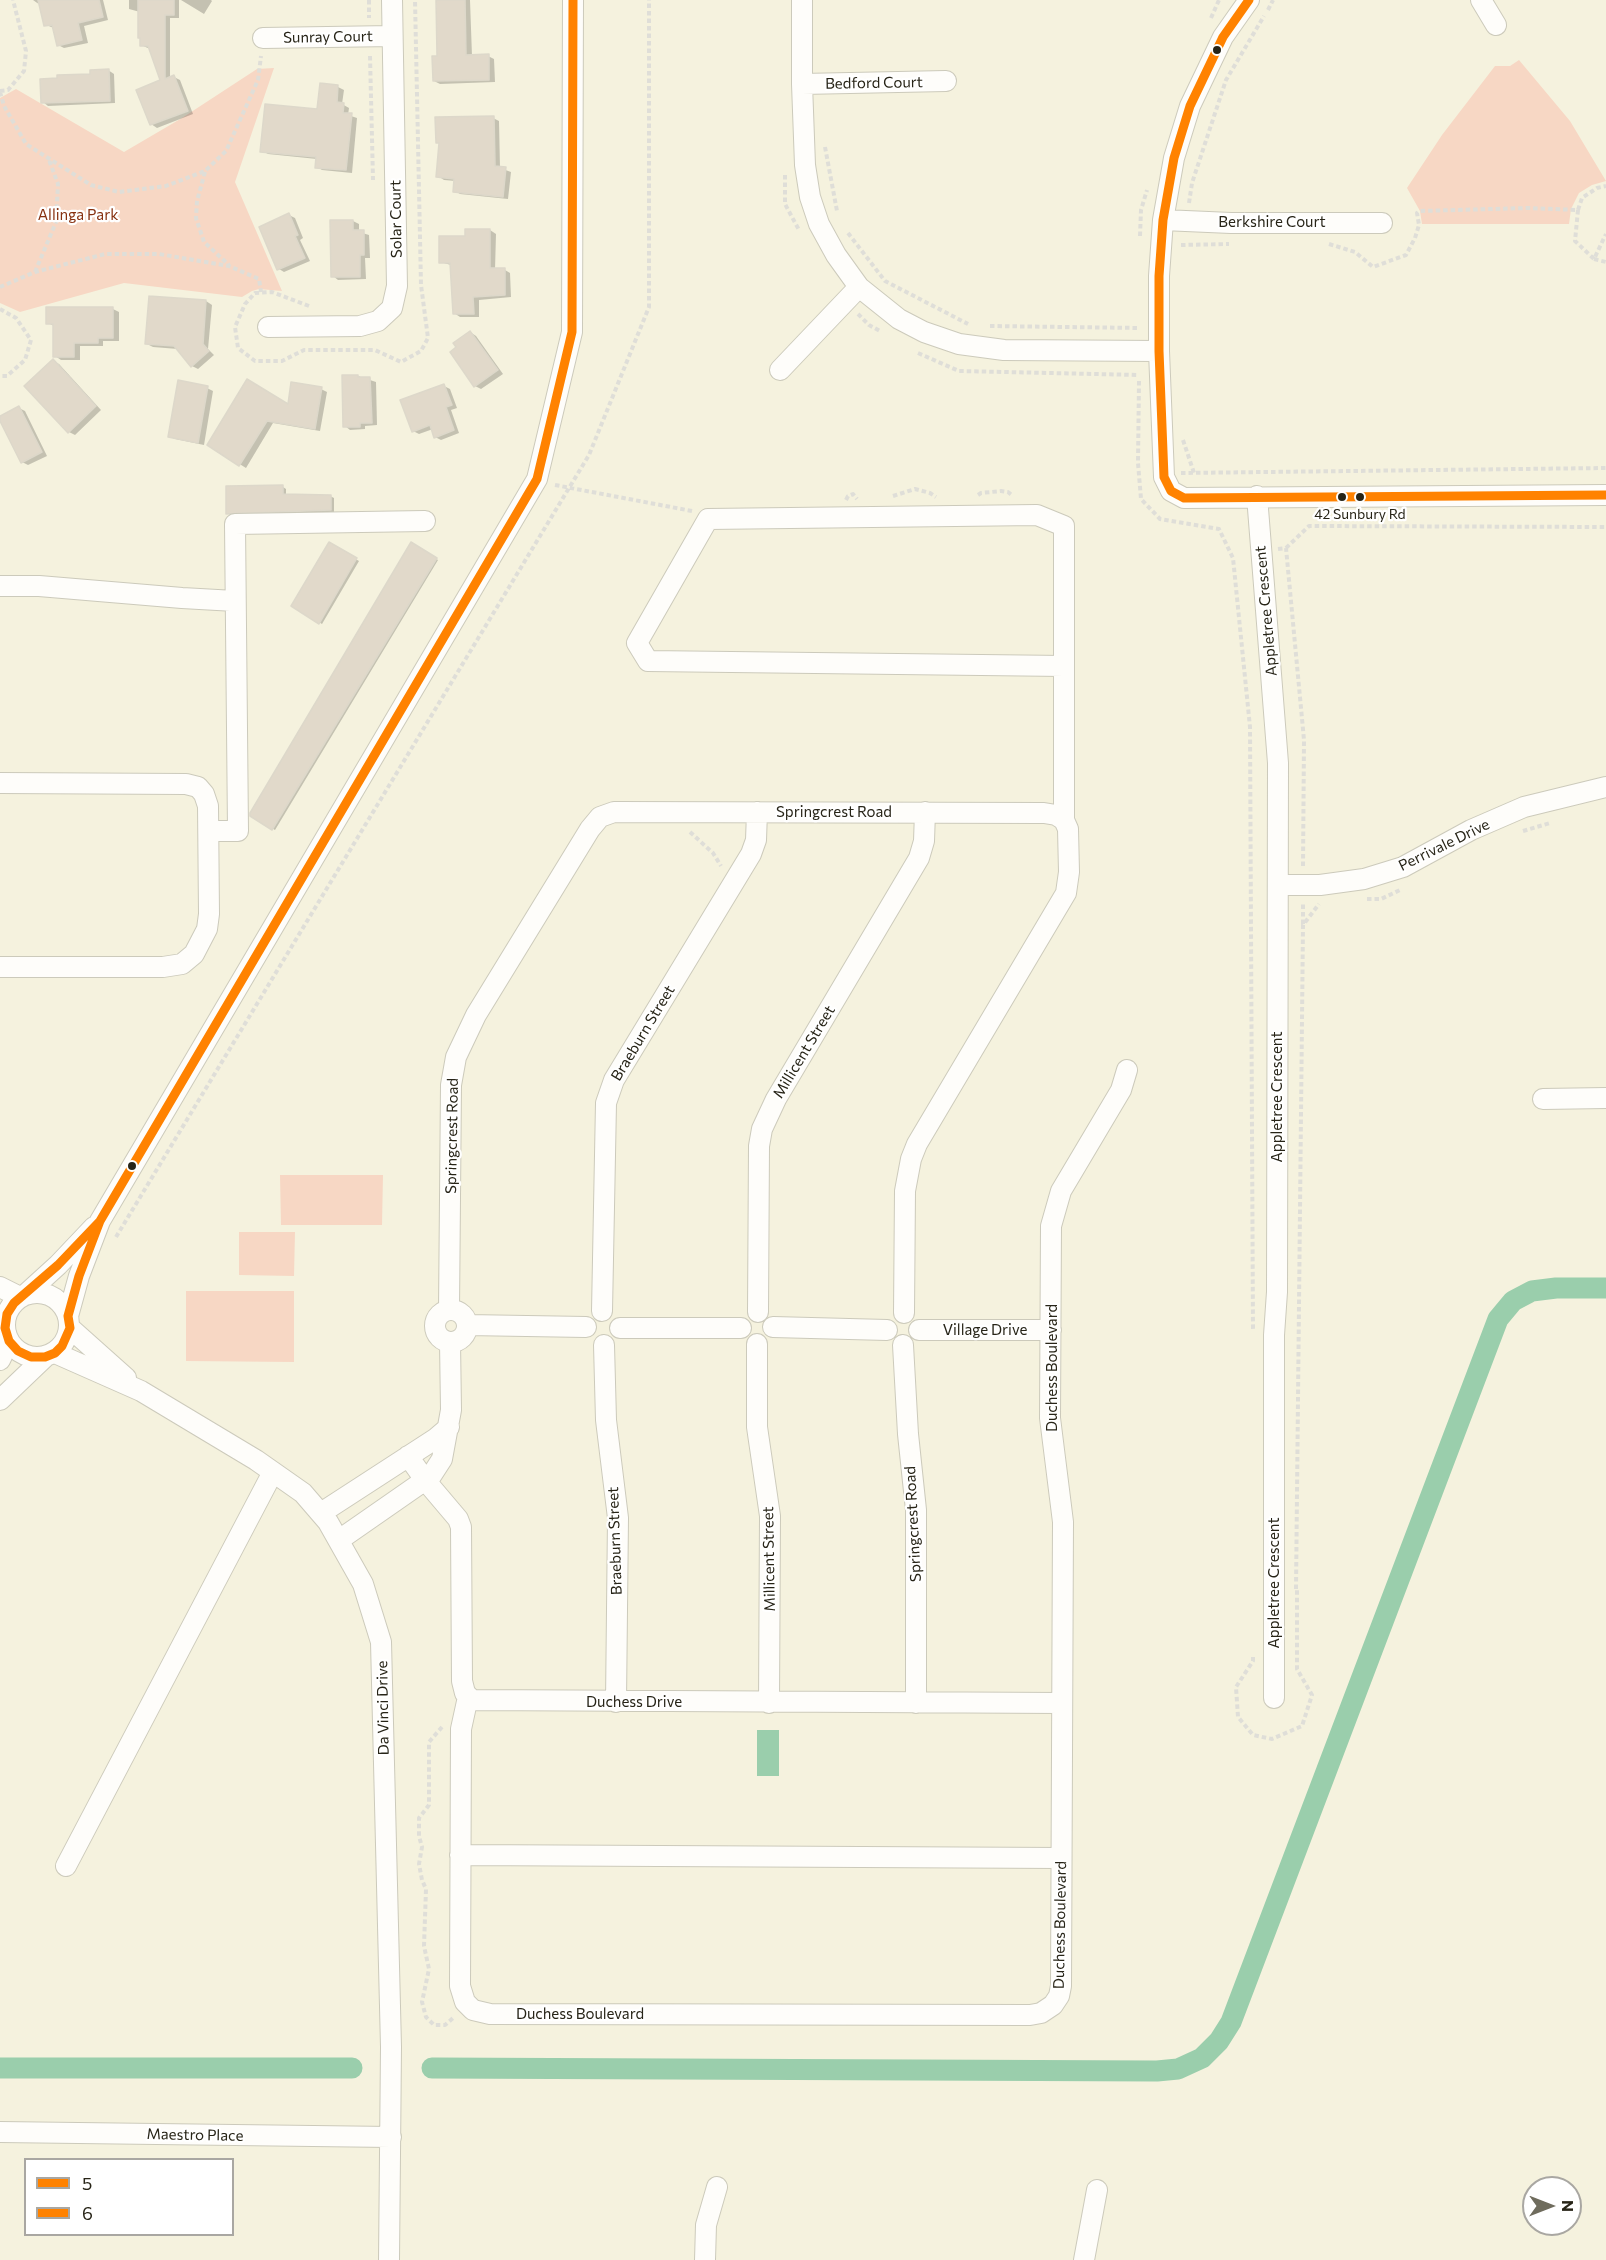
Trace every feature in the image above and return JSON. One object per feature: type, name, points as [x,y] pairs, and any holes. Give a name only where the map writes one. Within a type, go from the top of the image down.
[{"type":"street","name":"Solar Court","points":[[268,327],[360,326],[378,321],[392,308],[397,286],[392,0]]},
{"type":"street","points":[[0,1400],[62,1346],[79,1276],[100,1221],[537,479],[572,332],[573,0]]},
{"type":"street","points":[[802,0],[805,165],[810,196],[819,224],[853,294],[924,332],[959,344],[1004,350],[1159,351]]},
{"type":"street","points":[[1249,0],[1223,37],[1190,106],[1174,158],[1163,220],[1159,276],[1159,351],[1164,475],[1171,491],[1184,498],[1606,495]]},
{"type":"street","points":[[1481,0],[1496,25]]},
{"type":"street","name":"Sunray Court","points":[[263,38],[392,36]]},
{"type":"street","name":"Bedford Court","points":[[802,84],[946,81]]},
{"type":"street","name":"Berkshire Court","points":[[1163,220],[1231,223],[1382,223]]},
{"type":"street","points":[[780,370],[853,294]]},
{"type":"street","name":"Appletree Crescent","points":[[1257,496],[1278,763],[1274,1698]]},
{"type":"street","points":[[904,1313],[905,1191],[911,1159],[917,1144],[1066,893],[1070,846],[1068,829],[1064,820],[1064,666],[1064,526],[1037,515],[708,519],[637,643],[648,661],[1064,666]]},
{"type":"street","points":[[209,831],[238,831],[235,524],[425,521]]},
{"type":"street","points":[[0,586],[39,586],[235,601]]},
{"type":"street","points":[[0,783],[186,784],[198,787],[204,794],[208,806],[209,831],[207,929],[194,954],[182,964],[163,967],[0,967]]},
{"type":"street","name":"Perrivale Drive","points":[[1278,885],[1320,885],[1374,876],[1403,867],[1471,830],[1524,807],[1606,787]]},
{"type":"street","name":"Springcrest Road","points":[[449,1310],[451,1085],[456,1057],[476,1015],[590,829],[600,817],[614,812],[926,812],[1044,813],[1056,815],[1064,820]]},
{"type":"street","name":"Braeburn Street","points":[[602,1311],[606,1103],[614,1080],[751,854],[756,840],[757,812]]},
{"type":"street","name":"Millicent Street","points":[[758,1312],[759,1146],[762,1129],[776,1099],[919,858],[924,842],[926,812]]},
{"type":"street","name":"Duchess Boulevard","points":[[468,1697],[461,1729],[461,1992],[465,2002],[473,2010],[490,2014],[1035,2015],[1053,2005],[1060,1992],[1063,1522],[1050,1418],[1052,1226],[1060,1191],[1121,1090],[1127,1070]]},
{"type":"street","points":[[1543,1099],[1606,1098]]},
{"type":"street","points":[[0,1360],[7,1314],[22,1296],[58,1265],[100,1221]]},
{"type":"street","points":[[0,1287],[22,1296],[36,1293],[46,1294],[56,1299],[64,1306],[69,1322]]},
{"type":"street","points":[[449,1310],[459,1312],[467,1325],[464,1335],[450,1342],[441,1338],[435,1329],[437,1319],[444,1311],[449,1310]]},
{"type":"street","points":[[602,1311],[616,1317],[620,1328],[617,1337],[604,1345],[592,1340],[586,1327],[589,1318],[602,1311]]},
{"type":"street","points":[[753,1312],[758,1312],[767,1315],[773,1327],[771,1337],[762,1344],[752,1344],[744,1338],[741,1328],[744,1318],[753,1312]]},
{"type":"street","points":[[904,1313],[913,1316],[919,1325],[916,1339],[903,1345],[894,1342],[887,1330],[892,1318],[904,1313]]},
{"type":"street","name":"Da Vinci Drive","points":[[69,1322],[141,1391]]},
{"type":"street","points":[[467,1325],[586,1327]]},
{"type":"street","points":[[773,1327],[887,1330]]},
{"type":"street","points":[[620,1328],[741,1328]]},
{"type":"street","name":"Village Drive","points":[[919,1330],[1051,1330]]},
{"type":"street","points":[[5,1331],[18,1352],[31,1357],[50,1355]]},
{"type":"street","points":[[339,1540],[425,1480],[442,1459],[451,1410],[450,1342]]},
{"type":"street","name":"Millicent Street","points":[[757,1344],[757,1427],[770,1516],[769,1703]]},
{"type":"street","name":"Braeburn Street","points":[[604,1345],[606,1420],[618,1518],[616,1702]]},
{"type":"street","name":"Springcrest Road","points":[[903,1345],[908,1434],[916,1510],[916,1703]]},
{"type":"street","name":"Da Vinci Drive","points":[[50,1355],[141,1391],[303,1493],[321,1513],[339,1540],[363,1584],[381,1642],[391,2047],[389,2260]]},
{"type":"street","points":[[321,1513],[435,1439],[449,1427]]},
{"type":"street","points":[[408,1456],[458,1519],[461,1527],[462,1681],[468,1697]]},
{"type":"street","points":[[66,1866],[273,1472]]},
{"type":"street","name":"Duchess Drive","points":[[468,1697],[477,1702],[1062,1703]]},
{"type":"street","points":[[460,1855],[1060,1858]]},
{"type":"street","name":"Maestro Place","points":[[0,2132],[391,2137]]},
{"type":"street","points":[[705,2260],[706,2225],[717,2187]]},
{"type":"street","points":[[1084,2260],[1097,2190]]},
{"type":"path","points":[[13,0],[26,51],[24,70],[8,90],[0,92],[4,106],[26,144],[92,185],[119,192],[165,186],[205,171],[226,151],[258,80],[263,38]]},
{"type":"path","points":[[369,0],[374,186]]},
{"type":"path","points":[[311,306],[272,292],[255,293],[245,304],[235,327],[238,348],[255,362],[282,362],[304,350],[375,350],[401,362],[421,351],[428,338],[421,285],[415,0]]},
{"type":"path","points":[[824,141],[839,221]]},
{"type":"path","points":[[35,272],[56,222],[58,184],[49,159]]},
{"type":"path","points":[[785,168],[785,204],[802,238]]},
{"type":"path","points":[[205,171],[197,201],[196,218],[204,242],[229,266]]},
{"type":"path","points":[[1606,186],[1597,188],[1582,198],[1578,210],[1575,241],[1594,259],[1606,262]]},
{"type":"path","points":[[1327,243],[1355,252],[1373,267],[1406,255],[1415,238],[1419,225],[1417,213],[1420,211],[1528,208],[1578,210]]},
{"type":"path","points":[[846,229],[885,281],[971,326]]},
{"type":"path","points":[[1594,259],[1606,234]]},
{"type":"path","points":[[1181,245],[1237,244]]},
{"type":"path","points":[[0,287],[35,272],[105,254],[159,254],[229,266],[259,279],[261,292]]},
{"type":"path","points":[[853,294],[869,325],[889,336]]},
{"type":"path","points":[[0,309],[16,318],[31,339],[26,360],[7,376],[0,376]]},
{"type":"path","points":[[983,326],[1139,328]]},
{"type":"path","points":[[908,347],[959,371],[1139,375]]},
{"type":"path","points":[[1253,1339],[1250,727],[1233,558],[1219,529],[1160,519],[1141,499],[1139,474],[1606,468]]},
{"type":"path","points":[[537,479],[558,486],[702,513],[708,519]]},
{"type":"path","points":[[1286,548],[1310,526],[1606,527]]},
{"type":"path","points":[[679,812],[683,826],[713,853],[724,868]]},
{"type":"path","points":[[1518,832],[1550,823]]},
{"type":"path","points":[[1357,900],[1380,899],[1410,886]]},
{"type":"path","points":[[1252,1649],[1252,1660],[1236,1687],[1238,1717],[1252,1735],[1272,1738],[1302,1726],[1312,1695],[1297,1670],[1303,925],[1322,901]]},
{"type":"path","points":[[1274,1589],[1297,1588]]},
{"type":"path","points":[[445,1719],[429,1742],[429,1805],[419,1818],[419,1836],[422,1847],[419,1864],[426,1889],[423,1946],[429,1969],[422,2002],[426,2017],[434,2025],[445,2025],[457,2012]]},
{"type":"green space","points":[[1519,60],[1570,121],[1606,181],[1592,185],[1579,193],[1571,209],[1569,224],[1422,224],[1420,211],[1407,188],[1442,135],[1495,66],[1510,66]]},
{"type":"green space","name":"Allinga Park","points":[[274,68],[235,182],[282,291],[259,289],[242,297],[124,283],[20,312],[0,303],[0,98],[16,89],[124,152],[182,118],[257,69]]},
{"type":"green space","points":[[280,1175],[383,1175],[382,1225],[281,1225]]},
{"type":"green space","points":[[239,1232],[295,1232],[294,1276],[239,1275]]},
{"type":"green space","points":[[186,1291],[294,1291],[294,1362],[186,1361]]},
{"type":"shaded area","points":[[757,1730],[779,1730],[779,1776],[757,1776]]},
{"type":"building","points":[[38,0],[99,0],[103,17],[78,23],[82,40],[57,46],[52,25],[44,26]]},
{"type":"building","points":[[138,0],[174,0],[174,15],[165,15],[165,79],[174,75],[188,111],[150,125],[136,90],[160,80],[148,46],[140,46]]},
{"type":"building","points":[[436,0],[465,0],[466,55],[489,54],[489,80],[433,81],[432,56],[437,56]]},
{"type":"building","points":[[109,69],[110,101],[41,103],[40,79],[57,78],[57,75],[90,74],[90,70]]},
{"type":"building","points":[[320,83],[338,85],[337,102],[344,103],[343,113],[352,113],[346,170],[315,168],[316,157],[260,152],[265,104],[317,109]]},
{"type":"building","points":[[494,116],[495,166],[506,167],[503,197],[453,192],[454,179],[436,177],[439,143],[436,143],[435,117]]},
{"type":"building","points":[[289,213],[298,235],[295,236],[305,258],[277,270],[259,227]]},
{"type":"building","points":[[330,220],[353,220],[353,230],[364,230],[364,255],[360,255],[360,277],[331,277]]},
{"type":"building","points":[[465,229],[490,229],[490,268],[505,268],[505,295],[473,297],[474,314],[453,314],[450,263],[439,263],[439,236],[465,236]]},
{"type":"building","points":[[149,296],[206,300],[203,344],[209,351],[191,367],[174,346],[145,344]]},
{"type":"building","points":[[46,307],[113,307],[113,338],[98,338],[98,343],[74,343],[74,357],[53,357],[53,324],[46,324]]},
{"type":"building","points":[[470,331],[498,370],[474,387],[450,352],[456,347],[453,343]]},
{"type":"building","points":[[53,359],[96,406],[68,433],[24,386]]},
{"type":"building","points":[[342,375],[370,377],[372,423],[360,423],[360,427],[343,427]]},
{"type":"building","points":[[247,379],[288,404],[291,382],[322,387],[315,429],[267,421],[239,466],[207,445]]},
{"type":"building","points":[[178,380],[208,386],[198,443],[168,437]]},
{"type":"building","points":[[444,384],[452,405],[446,407],[454,430],[434,438],[430,425],[412,432],[400,400]]},
{"type":"building","points":[[19,406],[42,452],[21,463],[0,421],[0,416]]},
{"type":"building","points":[[283,485],[283,494],[331,495],[331,510],[226,514],[226,486]]},
{"type":"building","points":[[329,542],[357,558],[319,624],[291,606]]},
{"type":"building","points":[[411,542],[437,558],[272,830],[250,816],[250,813]]},
{"type":"waterway","points":[[432,2068],[1157,2071],[1178,2069],[1202,2058],[1219,2041],[1231,2022],[1498,1319],[1513,1301],[1532,1291],[1556,1288],[1606,1288]]},
{"type":"waterway","points":[[0,2068],[352,2068]]},
{"type":"transit line","name":"5","points":[[100,1221],[537,479],[572,332],[573,0]]},
{"type":"transit line","name":"6","points":[[1249,0],[1223,37],[1190,106],[1174,158],[1163,220],[1159,276],[1159,351],[1164,477],[1171,491],[1184,498],[1606,495]]},
{"type":"transit line","name":"5","points":[[100,1221],[79,1276],[68,1316],[70,1328],[62,1346],[55,1353],[45,1357],[31,1357],[18,1351],[9,1341],[5,1328],[7,1314],[14,1303],[58,1265],[100,1221]]},
{"type":"place","name":"42 Sunbury Rd","points":[[1360,497]]}]
